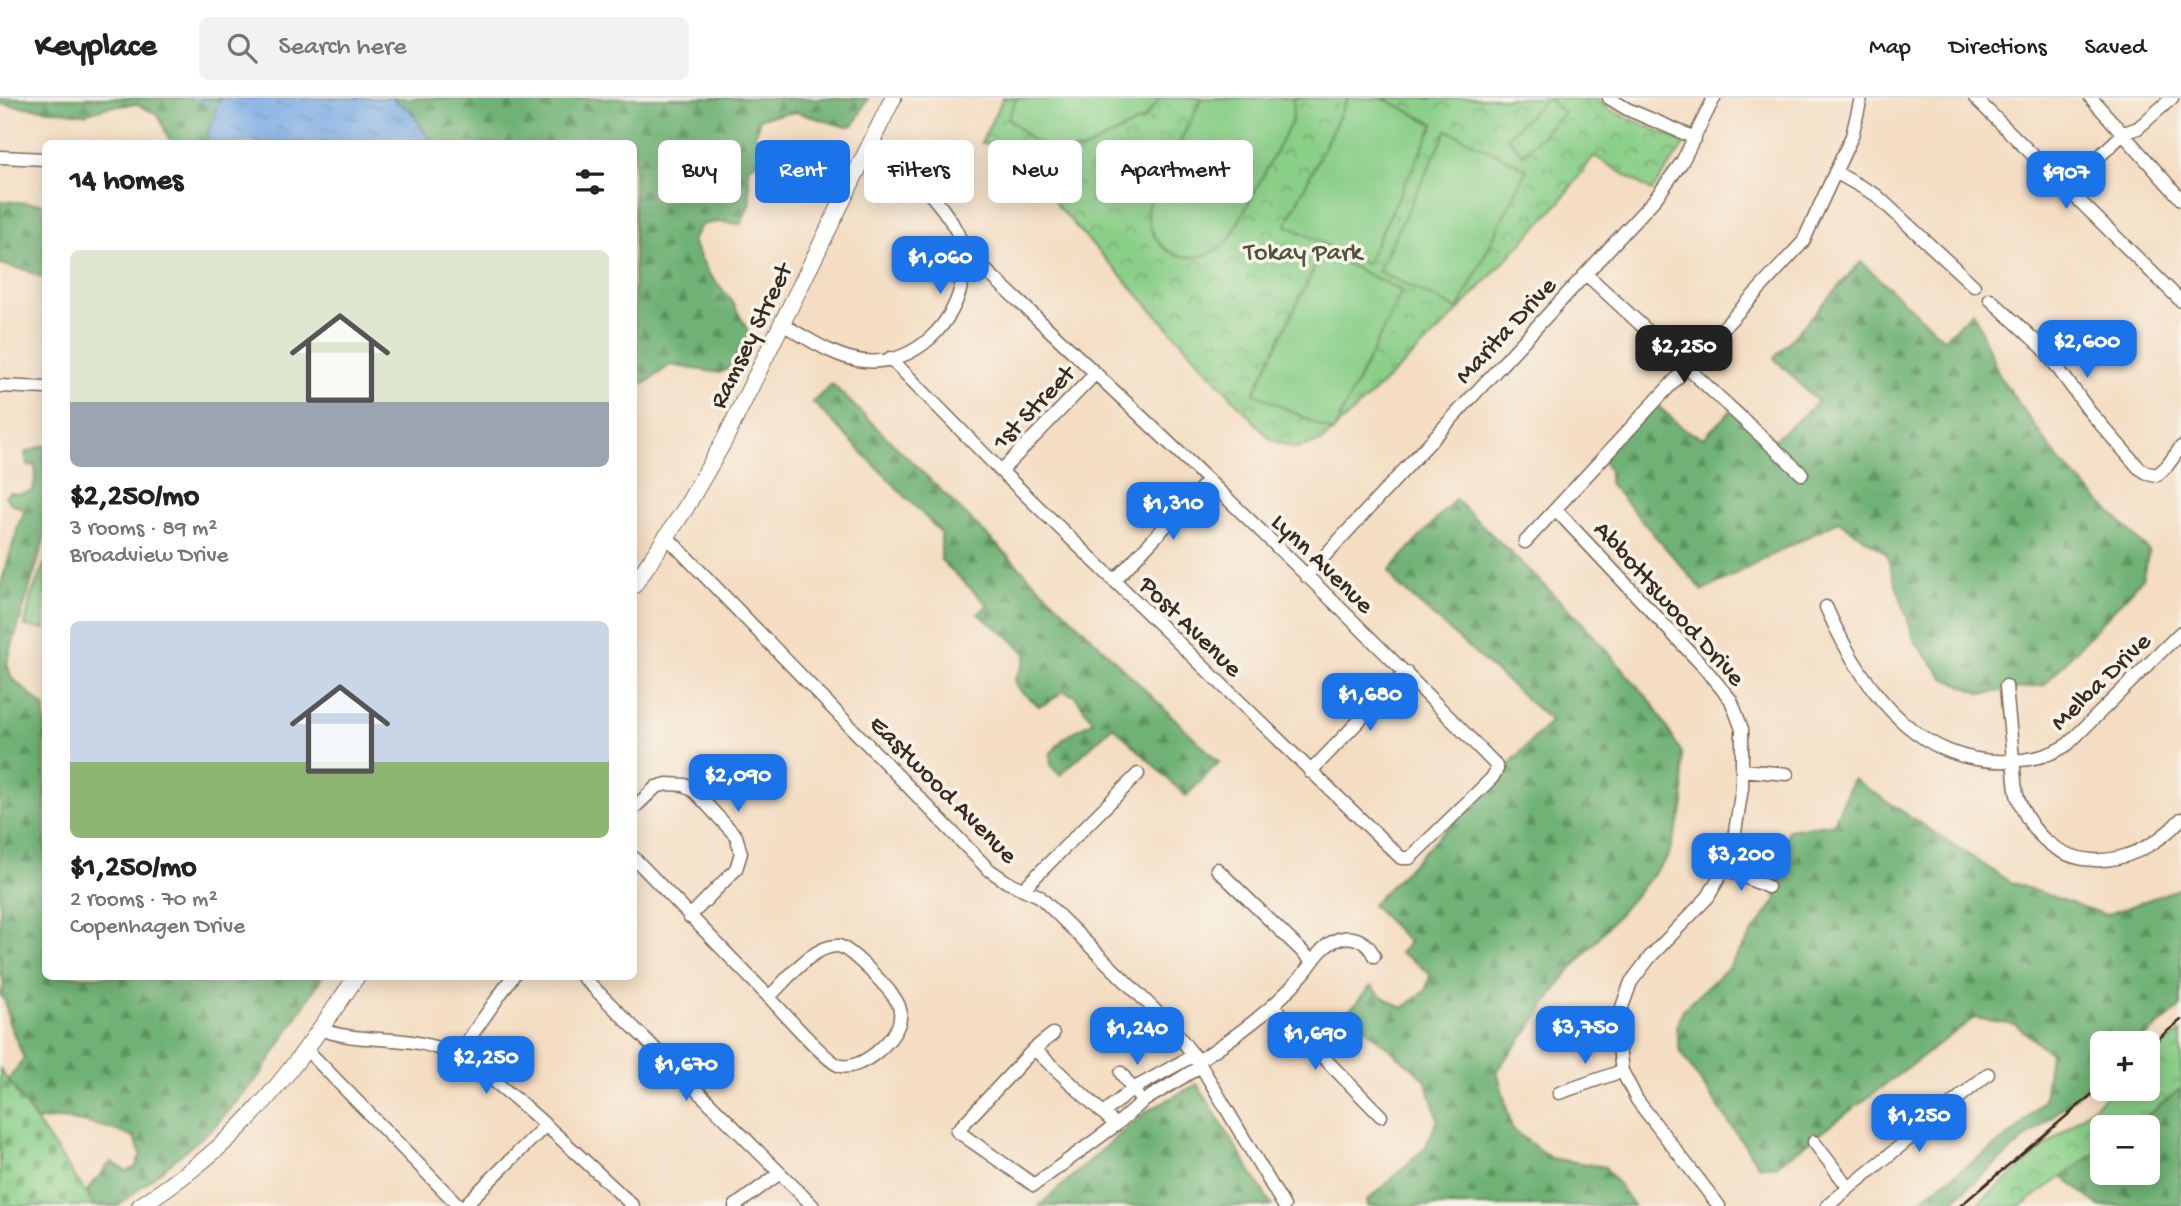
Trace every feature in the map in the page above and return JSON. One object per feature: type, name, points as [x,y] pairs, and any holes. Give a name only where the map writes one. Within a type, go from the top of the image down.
[{"type":"main road","name":"Ramsey Street","points":[[872,140],[893,98]]},
{"type":"main road","name":"Ramsey Street","points":[[637,581],[667,537],[724,441],[864,156]]},
{"type":"main road","points":[[140,1206],[196,1166],[240,1127],[306,1049],[354,980]]},
{"type":"street","points":[[1609,98],[1627,109],[1695,138]]},
{"type":"street","name":"Marita Drive","points":[[1306,576],[1655,200],[1682,162],[1714,98]]},
{"type":"street","points":[[1525,542],[1802,242],[1852,135],[1861,98]]},
{"type":"street","points":[[1975,98],[2181,301]]},
{"type":"street","points":[[2091,98],[2181,199]]},
{"type":"street","points":[[2066,188],[2124,133],[2138,128],[2172,98]]},
{"type":"street","points":[[0,157],[42,159]]},
{"type":"street","points":[[1835,172],[1876,195],[1974,286]]},
{"type":"street","points":[[782,324],[842,356],[865,361],[906,353],[926,341],[947,320],[962,282],[964,250],[954,228],[937,203]]},
{"type":"street","name":"Lynn Avenue","points":[[964,250],[1096,373],[1406,672],[1497,766],[1492,778],[1407,860]]},
{"type":"street","points":[[1586,274],[1802,474]]},
{"type":"street","points":[[1990,299],[2043,348],[2090,412],[2139,468],[2147,474],[2157,475],[2181,447]]},
{"type":"street","name":"Post Avenue","points":[[890,358],[1001,471],[1310,772],[1397,856],[1407,860]]},
{"type":"street","name":"1st Street","points":[[1001,471],[1096,373]]},
{"type":"street","points":[[0,386],[42,388]]},
{"type":"street","points":[[1114,581],[1208,481]]},
{"type":"street","name":"Abbottswood Drive","points":[[1556,510],[1692,654],[1731,700],[1742,729],[1742,770],[1735,842],[1726,869],[1708,897],[1650,957],[1631,982],[1619,1029],[1622,1071],[1637,1100],[1719,1206]]},
{"type":"street","name":"Eastwood Avenue","points":[[667,537],[988,869],[1007,883],[1039,896],[1170,1025],[1198,1061],[1284,1206]]},
{"type":"street","name":"Melba Drive","points":[[1826,607],[1848,654],[1865,681],[1902,721],[1927,741],[1962,757],[1991,762],[2048,756],[2078,737],[2181,632]]},
{"type":"street","points":[[1310,772],[1406,672]]},
{"type":"street","points":[[2006,685],[2017,796],[2031,823],[2052,845],[2078,858],[2107,860],[2136,854],[2160,839],[2181,819]]},
{"type":"street","points":[[1742,770],[1787,774]]},
{"type":"street","points":[[1024,888],[1138,774]]},
{"type":"street","points":[[637,805],[656,787],[679,784],[695,792],[736,836],[741,853],[736,869],[689,917]]},
{"type":"street","points":[[637,861],[689,917],[769,998],[836,1065],[853,1067],[864,1063],[895,1033],[900,1023],[900,1011],[893,996],[850,951],[839,946],[817,951],[769,998]]},
{"type":"street","points":[[1217,869],[1312,961]]},
{"type":"street","points":[[1726,869],[1768,887]]},
{"type":"street","points":[[1053,1034],[1034,1049],[957,1131],[1034,1185],[1116,1125],[1142,1102],[1244,1031],[1273,1006],[1331,943],[1348,937],[1364,942],[1374,956]]},
{"type":"street","points":[[457,1056],[510,980]]},
{"type":"street","points":[[586,980],[813,1206]]},
{"type":"street","points":[[1273,1006],[1381,1116]]},
{"type":"street","points":[[320,1029],[348,1037],[407,1040],[433,1046],[457,1056],[488,1076],[546,1125],[633,1206]]},
{"type":"street","points":[[306,1049],[462,1206],[546,1125]]},
{"type":"street","points":[[1034,1049],[1116,1125]]},
{"type":"street","points":[[1103,1113],[1133,1089],[1198,1061]]},
{"type":"street","points":[[1559,1093],[1622,1071]]},
{"type":"street","points":[[1121,1073],[1142,1102]]},
{"type":"street","points":[[1826,1206],[1988,1074]]},
{"type":"street","points":[[1814,1142],[1849,1188]]},
{"type":"street","points":[[736,1206],[780,1173]]},
{"type":"green space","points":[[0,98],[868,98],[854,125],[846,127],[796,112],[760,118],[755,136],[758,140],[755,140],[755,164],[748,167],[750,202],[741,224],[717,222],[701,225],[692,241],[709,274],[732,301],[750,335],[744,358],[720,373],[670,365],[646,383],[637,382],[637,140],[170,140],[158,115],[137,104],[107,107],[85,114],[0,104]]},
{"type":"green space","name":"Tokay Park","points":[[1003,98],[1596,98],[1608,109],[1685,143],[1652,191],[1594,156],[1559,203],[1443,327],[1321,442],[1294,448],[1271,440],[1059,208],[1056,203],[1082,203],[1082,140],[988,140],[988,143],[981,143]]},
{"type":"green space","points":[[1017,98],[1160,98],[1144,119],[1103,140],[1096,140],[1096,143],[1083,150],[1082,140],[1030,139],[1008,118]]},
{"type":"green space","points":[[1202,98],[1292,98],[1292,121],[1253,195],[1253,140],[1181,140]]},
{"type":"green space","points":[[1348,98],[1382,98],[1434,124],[1366,264],[1286,225]]},
{"type":"green space","points":[[1547,98],[1564,113],[1523,154],[1507,137]]},
{"type":"green space","points":[[1447,130],[1527,169],[1458,310],[1378,271]]},
{"type":"green space","points":[[0,201],[42,204],[42,278],[0,264]]},
{"type":"green space","points":[[1150,203],[1249,203],[1229,240],[1202,256],[1188,257],[1165,248],[1156,238],[1147,208]]},
{"type":"green space","points":[[1322,252],[1402,291],[1333,432],[1254,393]]},
{"type":"green space","points":[[1861,262],[1944,339],[1973,311],[2000,377],[2060,461],[2149,551],[2142,579],[2044,685],[1982,694],[1944,678],[1915,642],[1886,553],[1838,521],[1703,591],[1609,483],[1609,471],[1599,453],[1650,399],[1685,430],[1703,438],[1738,404],[1774,440],[1818,402],[1774,358]]},
{"type":"green space","points":[[832,384],[1219,762],[1186,796],[1113,726],[1060,775],[1051,766],[1050,754],[1065,737],[1093,721],[1075,696],[1063,691],[1039,706],[1018,689],[1015,679],[1024,664],[1026,653],[978,614],[988,605],[941,560],[941,533],[813,402]]},
{"type":"green space","points":[[42,446],[42,546],[7,663],[11,677],[42,705],[42,980],[320,980],[261,1074],[213,1128],[118,1206],[95,1206],[86,1192],[112,1162],[126,1171],[135,1168],[141,1154],[134,1137],[72,1120],[37,1121],[8,1080],[24,1058],[9,1023],[5,1001],[0,994],[4,985],[0,975],[0,588],[24,513],[23,508],[13,505],[5,497],[9,492],[19,494],[33,491],[36,475],[35,465],[28,466],[25,453]]},
{"type":"green space","points":[[1455,499],[1581,621],[1652,703],[1682,753],[1684,804],[1668,857],[1563,979],[1529,1030],[1497,1070],[1512,1129],[1550,1158],[1605,1167],[1634,1206],[1368,1206],[1367,1201],[1425,1148],[1438,1119],[1425,1079],[1347,1013],[1371,986],[1380,995],[1403,1008],[1426,990],[1430,974],[1400,953],[1409,942],[1372,905],[1551,721],[1397,584],[1389,571]]},
{"type":"green space","points":[[42,570],[42,629],[25,626],[31,596]]},
{"type":"green space","points":[[1853,779],[2010,882],[2106,915],[2181,888],[2181,1007],[2152,1031],[2090,1031],[2090,1084],[1946,1206],[1911,1206],[2017,1130],[2044,1100],[2050,1053],[2015,1024],[1974,1018],[1776,1166],[1759,1166],[1680,1052],[1676,1027],[1683,1009],[1728,968],[1775,901],[1788,830],[1834,823]]},
{"type":"green space","points":[[2181,1032],[2181,1088],[2148,1115],[2090,1115],[2090,1157],[2021,1206],[1975,1206],[2100,1101],[2160,1101],[2160,1049]]},
{"type":"green space","points":[[0,1069],[95,1206],[0,1206]]},
{"type":"green space","points":[[1197,1084],[1272,1206],[1039,1206],[1145,1112]]},
{"type":"green space","points":[[2181,1088],[2181,1206],[2099,1206],[2062,1176],[2090,1156],[2090,1185],[2160,1185],[2160,1115],[2148,1115]]},
{"type":"water","points":[[220,98],[391,98],[411,111],[430,140],[206,140]]},
{"type":"waterway","points":[[194,98],[221,107]]},
{"type":"railway","points":[[2160,1037],[2181,1020]]},
{"type":"railway","points":[[1960,1206],[2090,1096]]}]
